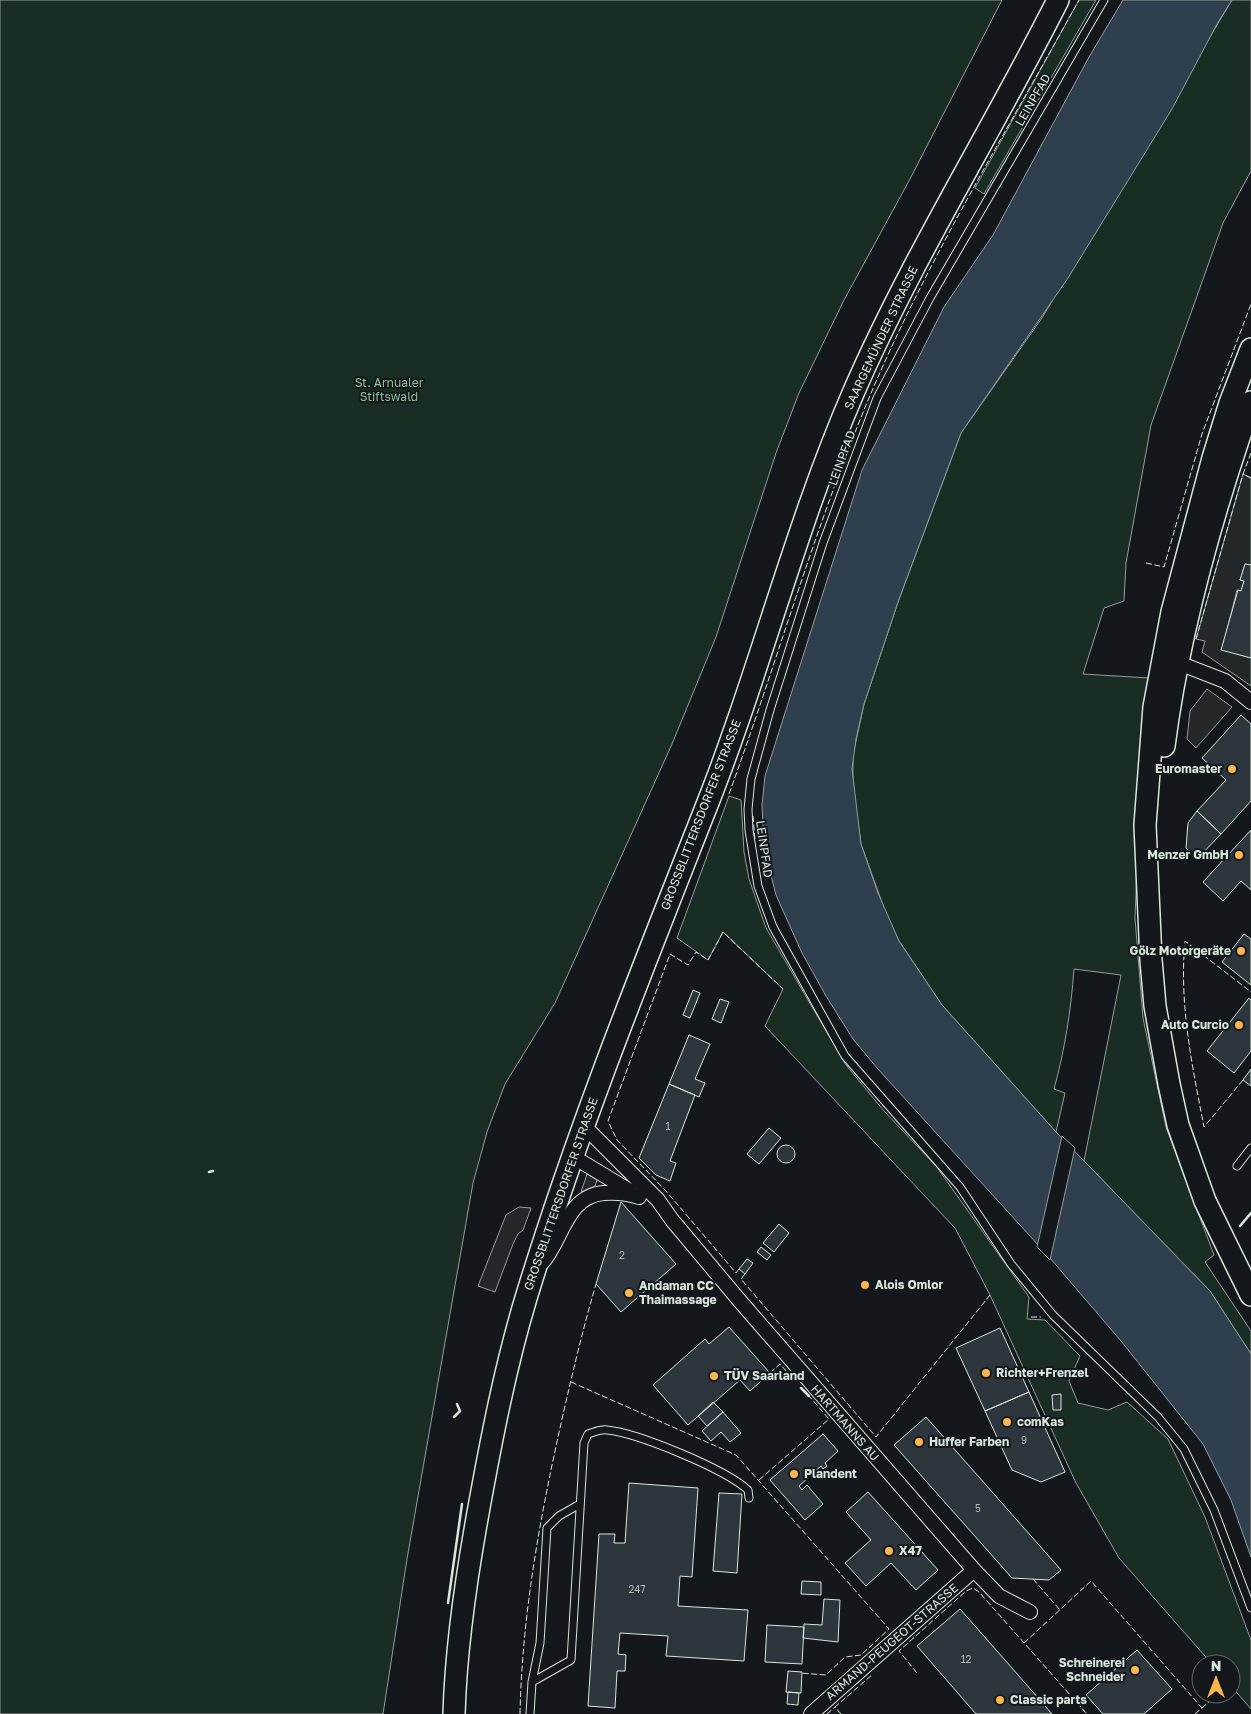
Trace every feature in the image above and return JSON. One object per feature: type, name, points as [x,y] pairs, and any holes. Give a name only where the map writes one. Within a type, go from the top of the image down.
[{"type":"main road","name":"SAARGEMÜNDER STRASSE","points":[[746,696],[822,471],[854,391],[929,238],[1058,0]]},
{"type":"main road","points":[[1251,349],[1230,403],[1213,458],[1172,612],[1167,724],[1155,850],[1149,883],[1151,960],[1155,1006],[1178,1125],[1205,1200],[1251,1295]]},
{"type":"main road","points":[[1170,660],[1251,402]]},
{"type":"main road","name":"GROSSBLITTERSDORFER STRASSE","points":[[454,1714],[456,1666],[464,1603],[489,1453],[515,1337],[582,1124],[719,775],[746,696]]},
{"type":"street","points":[[1170,660],[1225,682],[1251,702]]},
{"type":"street","name":"HARTMANNS AU","points":[[582,1124],[646,1187],[672,1220],[974,1570],[999,1596],[1030,1612]]},
{"type":"street","name":"HARTMANNS AU","points":[[572,1156],[639,1197],[672,1220]]},
{"type":"street","name":"HARTMANNS AU","points":[[536,1269],[550,1254],[574,1208],[584,1199],[598,1194],[618,1192],[639,1197]]},
{"type":"street","name":"ARMAND-PEUGEOT-STRASSE","points":[[811,1714],[974,1570]]},
{"type":"lane","name":"LEINPFAD","points":[[1104,0],[930,298],[876,398],[823,543],[770,710],[748,796],[750,837],[758,886],[773,927],[792,964],[850,1064],[955,1181],[1011,1264],[1053,1315],[1158,1418],[1184,1449],[1214,1510],[1251,1608]]},
{"type":"lane","points":[[1237,1166],[1251,1148]]},
{"type":"lane","points":[[532,1682],[571,1660],[584,1443],[588,1434],[606,1430],[658,1445],[712,1468],[742,1484],[748,1490],[749,1498]]},
{"type":"lane","points":[[530,1714],[532,1682],[540,1643],[548,1528],[559,1516],[580,1504]]},
{"type":"green space","name":"St. Arnualer Stiftswald","points":[[0,0],[1002,0],[910,179],[844,300],[799,393],[776,453],[716,637],[672,744],[555,1003],[505,1084],[487,1132],[473,1183],[407,1559],[383,1714],[0,1714]]},
{"type":"green space","points":[[1079,0],[1096,0],[984,194],[975,188]]},
{"type":"green space","points":[[1232,0],[1251,0],[1251,171],[1223,223],[1151,425],[1126,563],[1124,601],[1104,608],[1083,674],[1149,678],[1142,740],[1135,918],[1143,1018],[1166,1127],[1214,1255],[1205,1262],[1251,1331],[1251,1354],[1210,1291],[1084,1161],[1121,975],[1074,969],[1067,1029],[1054,1089],[1065,1093],[1056,1132],[942,1005],[899,941],[888,919],[861,844],[853,788],[853,755],[864,704],[898,602],[961,433],[1042,318]]},
{"type":"green space","points":[[729,796],[741,800],[744,852],[749,879],[766,928],[846,1065],[884,1111],[936,1166],[1029,1297],[1027,1319],[1045,1320],[1080,1356],[1069,1381],[1078,1403],[1108,1410],[1127,1402],[1168,1439],[1205,1517],[1251,1640],[1251,1709],[1241,1698],[1241,1654],[1203,1654],[1119,1558],[1076,1483],[990,1295],[955,1228],[765,1026],[783,989],[723,932],[708,960],[677,938]]},
{"type":"shaded area","points":[[1243,474],[1251,478],[1251,565],[1245,564],[1240,580],[1244,581],[1241,591],[1237,590],[1222,649],[1251,658],[1251,686],[1202,652],[1205,641],[1196,639]]},
{"type":"shaded area","points":[[1207,689],[1232,707],[1196,748],[1187,739],[1190,711]]},
{"type":"shaded area","points":[[587,1174],[597,1180],[595,1186],[581,1192]]},
{"type":"shaded area","points":[[519,1207],[531,1208],[523,1230],[518,1234],[513,1244],[495,1292],[478,1286],[506,1215]]},
{"type":"water","points":[[1123,0],[1232,0],[1217,24],[1172,109],[1068,278],[961,433],[898,602],[864,704],[856,739],[852,769],[861,844],[878,893],[899,941],[942,1005],[1056,1132],[1210,1291],[1251,1354],[1251,1557],[1231,1500],[1203,1444],[1121,1341],[1050,1258],[877,1068],[853,1039],[802,953],[776,895],[764,848],[762,805],[765,776],[862,470],[944,307],[993,235],[1089,57]]},
{"type":"pier","points":[[1062,1136],[1075,1148],[1050,1260],[1037,1247]]},
{"type":"building","points":[[1245,564],[1251,565],[1251,658],[1221,650],[1238,590],[1241,591],[1244,581],[1240,580]]},
{"type":"building","name":"Euromaster","points":[[1241,715],[1251,724],[1251,801],[1221,834],[1197,811],[1226,780],[1202,758]]},
{"type":"building","points":[[1197,811],[1221,834],[1197,859],[1186,848],[1188,823]]},
{"type":"building","name":"Menzer GmbH","points":[[1251,830],[1251,890],[1241,881],[1223,901],[1203,882]]},
{"type":"building","name":"Gölz Motorgeräte","points":[[1244,934],[1251,939],[1251,985],[1222,962]]},
{"type":"building","points":[[693,990],[700,993],[690,1018],[683,1015]]},
{"type":"building","name":"Auto Curcio","points":[[1249,998],[1251,1000],[1251,1051],[1234,1073],[1207,1051]]},
{"type":"building","points":[[720,999],[729,1002],[721,1023],[712,1019]]},
{"type":"building","points":[[689,1035],[710,1044],[695,1079],[705,1083],[699,1097],[669,1084]]},
{"type":"building","points":[[1251,1069],[1251,1086],[1243,1080]]},
{"type":"building","points":[[669,1084],[695,1095],[670,1161],[676,1163],[670,1181],[656,1175],[639,1158]]},
{"type":"building","points":[[769,1128],[781,1138],[759,1164],[747,1154]]},
{"type":"building","points":[[786,1145],[792,1148],[795,1154],[792,1160],[786,1163],[780,1160],[777,1154],[780,1148]]},
{"type":"building","points":[[621,1202],[676,1264],[621,1312],[596,1284]]},
{"type":"building","points":[[779,1224],[789,1233],[774,1252],[763,1243]]},
{"type":"building","points":[[761,1247],[771,1255],[767,1260],[757,1252]]},
{"type":"building","points":[[747,1259],[753,1263],[745,1274],[739,1269]]},
{"type":"building","name":"TÜV Saarland","points":[[729,1327],[770,1373],[750,1391],[740,1380],[688,1425],[653,1385],[705,1339],[709,1344]]},
{"type":"building","points":[[1000,1328],[1029,1392],[985,1411],[956,1348]]},
{"type":"building","points":[[1029,1392],[1065,1472],[1041,1482],[1012,1470],[985,1411]]},
{"type":"building","points":[[1061,1394],[1061,1410],[1053,1410],[1052,1395]]},
{"type":"building","points":[[713,1402],[723,1412],[707,1426],[698,1416]]},
{"type":"building","points":[[723,1412],[741,1433],[730,1442],[721,1432],[711,1441],[702,1431]]},
{"type":"building","points":[[926,1417],[1061,1570],[1049,1580],[1012,1578],[894,1445]]},
{"type":"building","name":"Plandent","points":[[823,1434],[838,1451],[825,1463],[827,1466],[823,1469],[821,1466],[799,1486],[802,1490],[807,1485],[823,1504],[805,1520],[770,1480]]},
{"type":"building","points":[[629,1483],[698,1488],[692,1577],[680,1576],[678,1606],[748,1610],[744,1661],[666,1656],[668,1636],[620,1633],[618,1654],[626,1655],[625,1671],[617,1671],[615,1708],[588,1706],[599,1534],[615,1534],[614,1543],[625,1543]]},
{"type":"building","name":"X47","points":[[868,1492],[938,1570],[916,1590],[891,1563],[866,1586],[845,1563],[871,1540],[846,1512]]},
{"type":"building","points":[[719,1493],[742,1494],[737,1573],[713,1571]]},
{"type":"building","points":[[802,1581],[821,1582],[821,1595],[801,1594]]},
{"type":"building","points":[[824,1599],[840,1600],[838,1642],[803,1638],[804,1624],[822,1625]]},
{"type":"building","points":[[960,1609],[1052,1714],[976,1714],[917,1646]]},
{"type":"building","points":[[767,1625],[804,1627],[802,1664],[765,1662]]},
{"type":"building","name":"Schreinerei Schneider","points":[[1137,1650],[1172,1689],[1144,1714],[1103,1714],[1086,1695]]},
{"type":"building","points":[[788,1671],[802,1672],[801,1693],[786,1692]]},
{"type":"building","points":[[788,1692],[799,1693],[798,1705],[787,1704]]},
{"type":"fence","points":[[729,794],[831,496],[869,398],[916,296],[942,246],[1079,0]]},
{"type":"fence","points":[[1146,563],[1164,567],[1202,434],[1251,304]]},
{"type":"fence","points":[[1251,453],[1243,474],[1251,478]]},
{"type":"fence","points":[[1196,639],[1243,474]]},
{"type":"fence","points":[[753,816],[755,840]]},
{"type":"fence","points":[[739,1269],[736,1273],[666,1191],[617,1140],[608,1121],[670,954],[688,965],[696,952],[708,960],[723,932],[783,989]]},
{"type":"fence","points":[[1243,1080],[1204,1127],[1191,1058],[1185,1011],[1185,941],[1251,992]]},
{"type":"fence","points":[[745,1274],[741,1279],[876,1437],[990,1295]]},
{"type":"fence","points":[[520,1714],[524,1642],[539,1535],[564,1410],[596,1284]]},
{"type":"fence","points":[[1031,1317],[1041,1317]]},
{"type":"fence","points":[[770,1373],[780,1364],[788,1373]]},
{"type":"fence","points":[[571,1382],[736,1455],[889,1629],[861,1655],[845,1657],[826,1675],[800,1673]]},
{"type":"fence","points":[[759,1480],[829,1419],[809,1396]]},
{"type":"fence","points":[[1033,1579],[1060,1610]]},
{"type":"fence","points":[[1024,1643],[1091,1581],[1202,1708]]},
{"type":"fence","points":[[917,1673],[899,1651],[966,1591],[973,1588],[979,1592],[1087,1714]]},
{"type":"fence","points":[[841,1714],[835,1707],[873,1674]]},
{"type":"fence","points":[[1195,1714],[1206,1704]]},
{"type":"fence","points":[[827,1714],[835,1707]]},
{"type":"wall","points":[[209,1172],[213,1171]]},
{"type":"wall","points":[[1240,1226],[1251,1213]]},
{"type":"wall","points":[[801,1388],[809,1396]]},
{"type":"wall","points":[[454,1417],[460,1411],[457,1404]]},
{"type":"wall","points":[[448,1603],[462,1504]]},
{"type":"place","name":"Euromaster","points":[[1232,769]]},
{"type":"place","name":"Menzer GmbH","points":[[1239,855]]},
{"type":"place","name":"Gölz Motorgeräte","points":[[1241,951]]},
{"type":"place","name":"Auto Curcio","points":[[1239,1025]]},
{"type":"place","name":"Alois Omlor","points":[[865,1285]]},
{"type":"place","name":"Andaman CC Thaimassage","points":[[629,1293]]},
{"type":"place","name":"Richter+Frenzel","points":[[986,1373]]},
{"type":"place","name":"TÜV Saarland","points":[[714,1376]]},
{"type":"place","name":"comKas","points":[[1007,1422]]},
{"type":"place","name":"Huffer Farben","points":[[919,1442]]},
{"type":"place","name":"Plandent","points":[[794,1474]]},
{"type":"place","name":"X47","points":[[889,1551]]},
{"type":"place","name":"Schreinerei Schneider","points":[[1135,1670]]},
{"type":"place","name":"Classic parts","points":[[1000,1700]]}]
